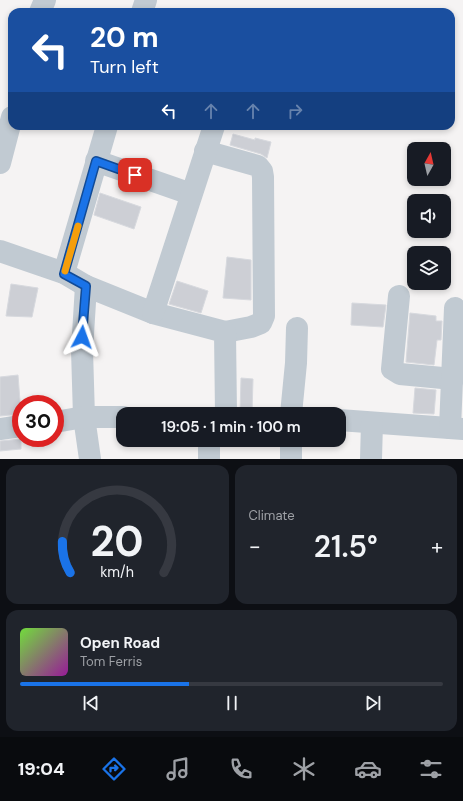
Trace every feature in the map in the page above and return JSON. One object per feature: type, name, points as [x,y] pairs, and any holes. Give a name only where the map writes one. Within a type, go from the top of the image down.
[{"type":"street","points":[[0,163],[9,130]]},
{"type":"street","points":[[64,274],[106,130]]},
{"type":"street","points":[[153,313],[213,130]]},
{"type":"street","points":[[0,250],[64,274],[86,286],[153,313],[225,332],[251,327],[261,323],[264,316],[262,171],[258,166],[205,151]]},
{"type":"street","points":[[96,161],[191,194]]},
{"type":"street","points":[[86,286],[82,350],[84,418],[90,459]]},
{"type":"street","points":[[399,296],[392,369],[400,374],[453,379]]},
{"type":"street","points":[[346,421],[456,428],[453,379],[455,308]]},
{"type":"street","points":[[292,407],[296,363],[297,328]]},
{"type":"street","points":[[225,332],[226,407]]},
{"type":"street","points":[[64,421],[84,418],[116,417]]},
{"type":"street","points":[[371,459],[372,423]]},
{"type":"street","points":[[0,429],[12,427]]},
{"type":"street","points":[[209,447],[209,459]]},
{"type":"street","points":[[291,447],[291,459]]},
{"type":"building","points":[[233,134],[255,140],[255,138],[271,142],[267,158],[261,154],[230,145]]},
{"type":"building","points":[[100,193],[141,207],[134,229],[94,215]]},
{"type":"building","points":[[227,257],[251,260],[251,300],[223,298]]},
{"type":"building","points":[[177,281],[208,291],[201,313],[169,304]]},
{"type":"building","points":[[11,284],[38,288],[32,317],[6,316]]},
{"type":"building","points":[[352,303],[386,305],[383,327],[351,325]]},
{"type":"building","points":[[410,313],[436,316],[436,321],[442,321],[441,340],[437,340],[434,365],[406,362]]},
{"type":"building","points":[[18,375],[20,395],[12,395],[12,415],[0,416],[0,377]]},
{"type":"building","points":[[241,378],[253,379],[252,407],[240,407]]},
{"type":"building","points":[[415,388],[436,390],[434,414],[413,413]]},
{"type":"building","points":[[12,440],[12,447],[21,447],[21,449],[0,451],[0,441]]},
{"type":"slow traffic","points":[[65,271],[78,226]]},
{"type":"route","points":[[82,337],[86,286],[64,274],[96,161],[135,175]]}]
